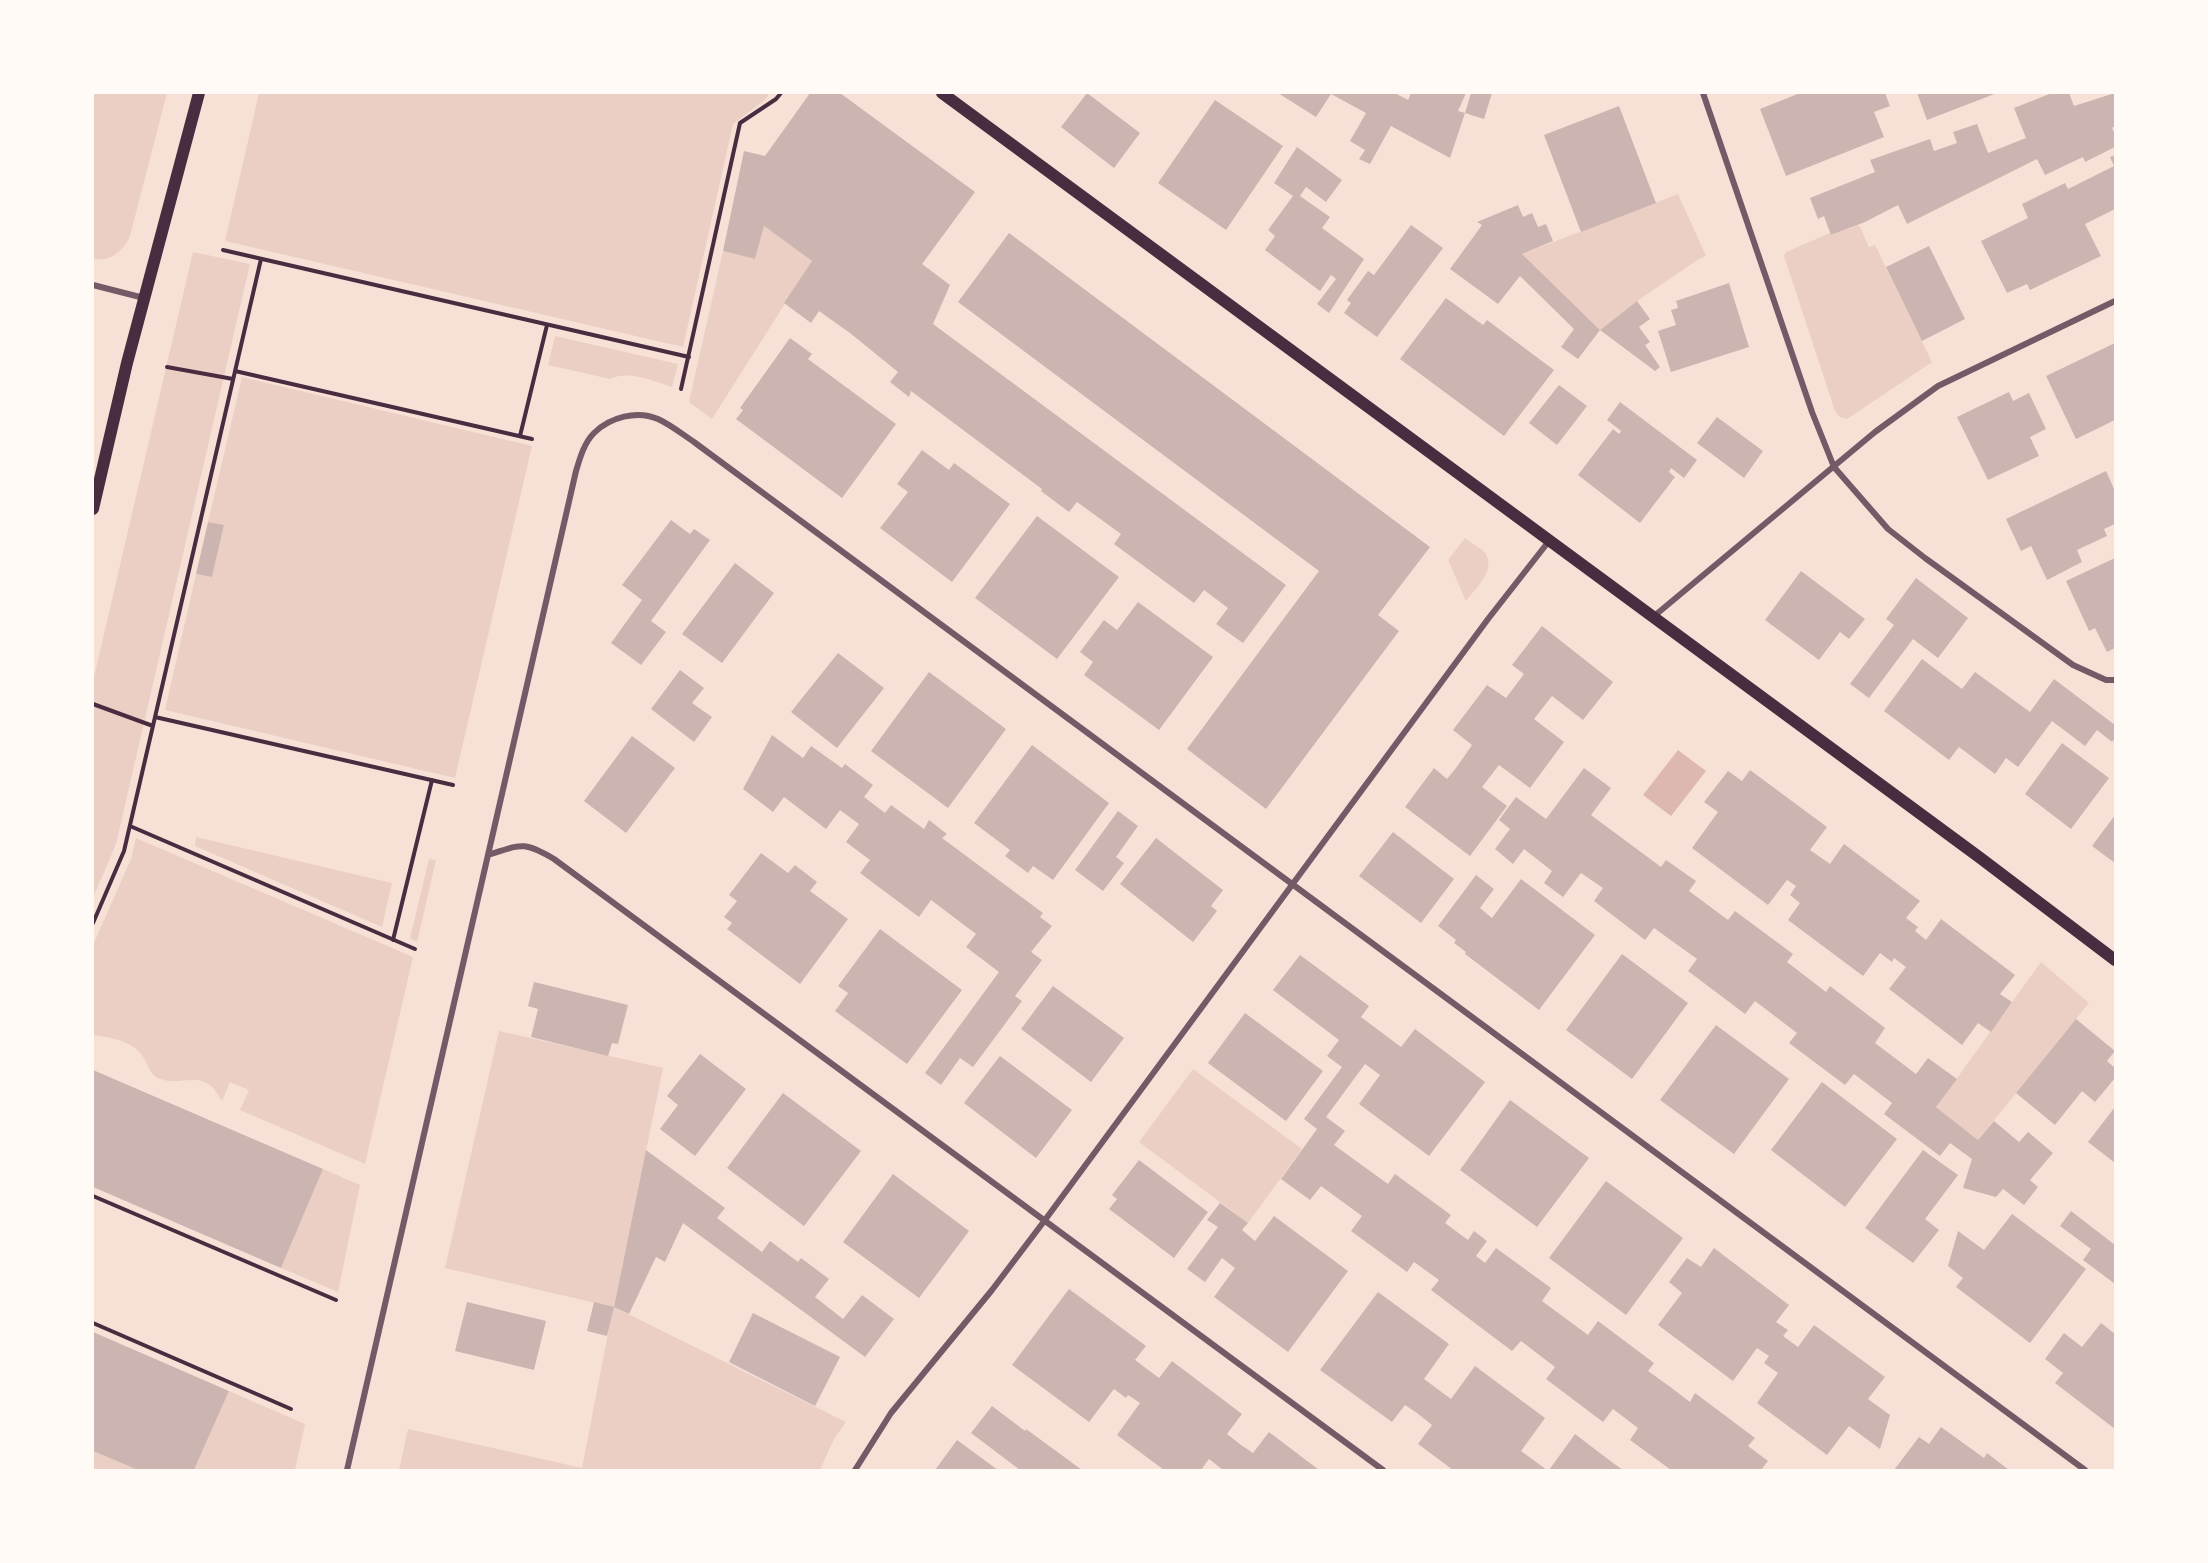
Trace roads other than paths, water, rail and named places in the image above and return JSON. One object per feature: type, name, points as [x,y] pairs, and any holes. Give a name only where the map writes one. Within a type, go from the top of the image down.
[{"type":"main road","points":[[93,509],[127,363],[199,93]]},
{"type":"main road","points":[[942,93],[2115,960]]},
{"type":"street","points":[[1703,93],[1812,412],[1834,467],[1888,529],[1925,558],[2073,665],[2106,680],[2115,680]]},
{"type":"street","points":[[93,285],[145,298]]},
{"type":"street","points":[[1653,617],[1875,432],[1938,387],[2115,301]]},
{"type":"street","points":[[347,1470],[574,480],[585,445],[592,434],[621,417],[636,415],[656,418],[694,442],[2085,1470]]},
{"type":"street","points":[[855,1470],[891,1413],[992,1290],[1045,1220],[1488,619],[1549,540]]},
{"type":"street","points":[[488,855],[523,844],[534,847],[554,859],[1383,1470]]}]
